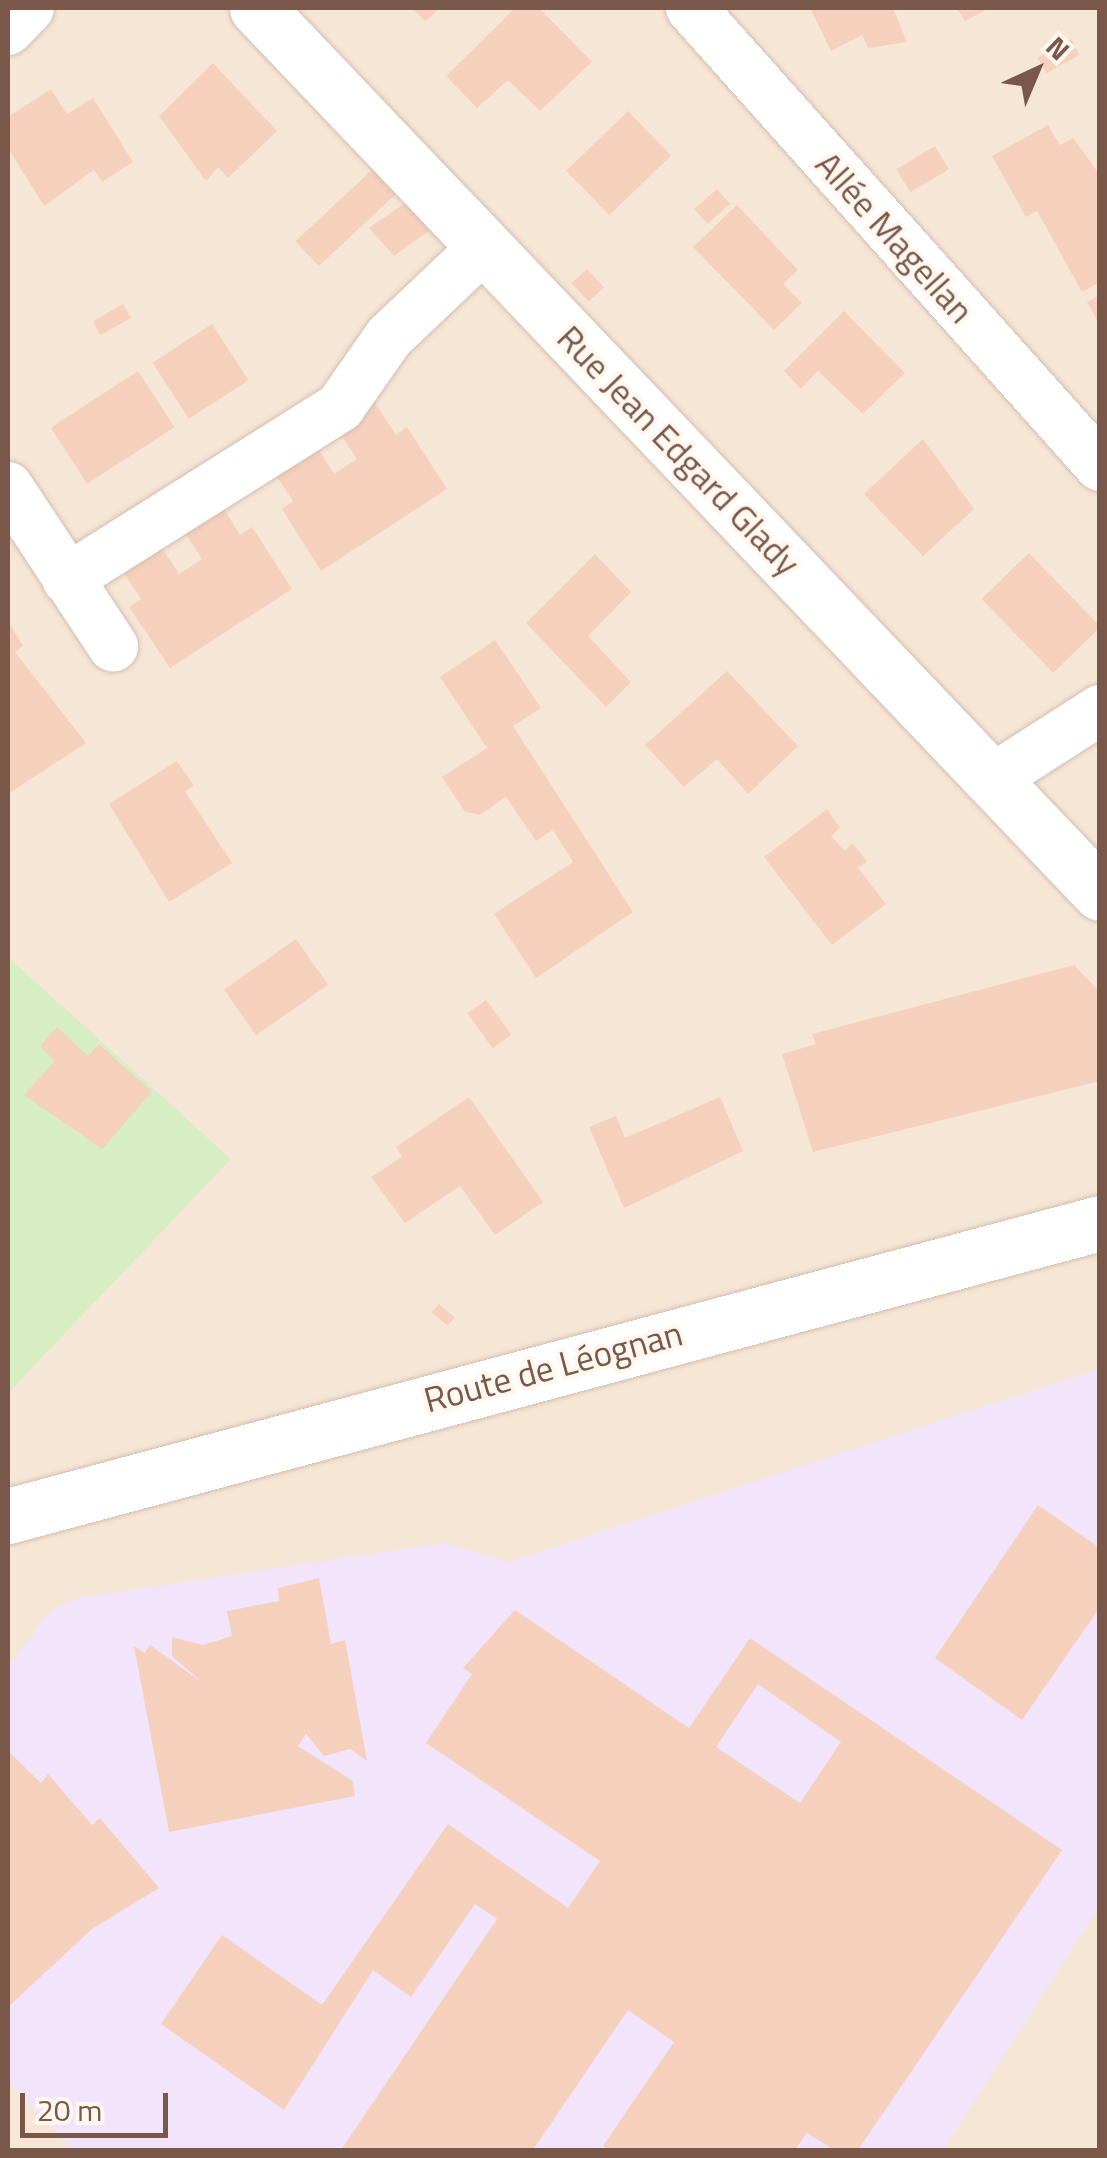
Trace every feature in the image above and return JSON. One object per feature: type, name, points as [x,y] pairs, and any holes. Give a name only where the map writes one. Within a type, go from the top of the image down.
[{"type":"street","points":[[8,30],[29,8]]},
{"type":"street","name":"Rue Jean Edgard Glady","points":[[256,8],[1100,893]]},
{"type":"street","name":"Allée Magellan","points":[[690,8],[1100,466]]},
{"type":"street","points":[[67,579],[340,407],[389,336],[484,247]]},
{"type":"street","points":[[8,488],[112,646]]},
{"type":"street","points":[[994,778],[1100,710]]},
{"type":"street","name":"Route de Léognan","points":[[8,1516],[1100,1223]]},
{"type":"shaded area","points":[[8,8],[1099,8],[1099,2150],[8,2150]]},
{"type":"shaded area","points":[[1099,1369],[1099,1907],[943,2150],[73,2150],[8,2082],[8,1667],[51,1610],[77,1598],[444,1543],[509,1562]]},
{"type":"green space","points":[[8,957],[231,1159],[8,1393]]},
{"type":"building","points":[[412,8],[440,8],[425,21]]},
{"type":"building","points":[[515,8],[539,8],[592,62],[540,111],[508,80],[477,108],[446,76]]},
{"type":"building","points":[[810,8],[893,8],[907,42],[868,48],[862,35],[831,51]]},
{"type":"building","points":[[957,8],[989,8],[965,21]]},
{"type":"building","points":[[1071,39],[1080,55],[1046,73],[1038,57]]},
{"type":"building","points":[[213,63],[277,131],[228,178],[218,167],[206,181],[159,116]]},
{"type":"building","points":[[51,89],[67,114],[93,98],[133,162],[102,182],[94,170],[44,206],[8,148],[8,117]]},
{"type":"building","points":[[628,111],[671,156],[609,215],[566,171]]},
{"type":"building","points":[[1048,125],[1060,145],[1073,138],[1100,175],[1100,282],[1082,292],[1037,211],[1026,217],[992,156]]},
{"type":"building","points":[[935,146],[949,169],[910,192],[896,169]]},
{"type":"building","points":[[373,169],[396,194],[319,266],[295,241]]},
{"type":"building","points":[[717,189],[730,204],[707,224],[694,209]]},
{"type":"building","points":[[405,203],[430,230],[394,256],[369,228]]},
{"type":"building","points":[[737,205],[798,270],[783,284],[802,303],[774,330],[693,247]]},
{"type":"building","points":[[587,269],[604,287],[589,302],[572,283]]},
{"type":"building","points":[[1100,295],[1100,326],[1087,302]]},
{"type":"building","points":[[123,304],[131,318],[101,335],[93,322]]},
{"type":"building","points":[[844,311],[905,373],[863,414],[818,371],[801,389],[784,371]]},
{"type":"building","points":[[212,324],[248,380],[189,419],[152,363]]},
{"type":"building","points":[[138,371],[174,427],[87,484],[51,428]]},
{"type":"building","points":[[373,400],[396,435],[407,427],[447,489],[321,571],[282,509],[293,501],[270,466],[312,439],[334,474],[357,459],[334,425]]},
{"type":"building","points":[[923,439],[974,509],[923,556],[864,494]]},
{"type":"building","points":[[218,499],[240,535],[252,527],[292,589],[170,668],[129,607],[141,599],[118,564],[156,539],[179,574],[202,559],[179,524]]},
{"type":"building","points":[[1029,553],[1100,627],[1053,673],[982,599]]},
{"type":"building","points":[[595,554],[631,592],[588,636],[631,682],[606,707],[526,623]]},
{"type":"building","points":[[8,621],[23,646],[15,652],[86,743],[8,794]]},
{"type":"building","points":[[495,640],[541,708],[513,726],[633,912],[536,978],[494,914],[573,862],[553,830],[536,841],[506,797],[480,815],[465,812],[442,777],[487,748],[440,677]]},
{"type":"building","points":[[727,671],[798,746],[748,794],[717,759],[684,787],[645,745]]},
{"type":"building","points":[[177,761],[194,786],[185,791],[232,863],[169,902],[109,804]]},
{"type":"building","points":[[827,809],[840,828],[831,836],[845,851],[852,843],[867,861],[858,868],[886,904],[832,945],[764,857]]},
{"type":"building","points":[[296,939],[328,985],[256,1035],[224,989]]},
{"type":"building","points":[[1074,965],[1100,992],[1100,1081],[813,1152],[782,1054],[816,1044],[812,1034]]},
{"type":"building","points":[[486,1000],[511,1035],[493,1048],[467,1014]]},
{"type":"building","points":[[57,1027],[88,1056],[99,1044],[152,1092],[102,1149],[24,1095],[55,1061],[40,1046]]},
{"type":"building","points":[[469,1097],[543,1202],[495,1235],[460,1186],[405,1223],[371,1177],[402,1157],[396,1147]]},
{"type":"building","points":[[720,1097],[743,1151],[624,1208],[589,1127],[616,1116],[625,1138]]},
{"type":"building","points":[[439,1304],[455,1318],[448,1326],[432,1312]]},
{"type":"building","points":[[1038,1505],[1100,1548],[1100,1607],[1022,1720],[935,1658]]},
{"type":"building","points":[[319,1578],[331,1644],[345,1640],[367,1761],[350,1749],[324,1756],[306,1734],[298,1746],[353,1781],[355,1796],[169,1832],[134,1646],[145,1653],[150,1645],[203,1683],[172,1656],[172,1637],[203,1645],[232,1636],[227,1611],[279,1601],[278,1588]]},
{"type":"building","points":[[515,1610],[689,1728],[750,1638],[1062,1850],[858,2150],[834,2150],[807,2133],[795,2150],[610,2150],[603,2146],[674,2042],[628,2010],[533,2150],[341,2150],[497,1919],[475,1904],[411,1997],[373,1970],[284,2110],[161,2024],[222,1935],[322,2005],[448,1824],[568,1908],[600,1861],[426,1743],[472,1674],[463,1668]],"holes":[[[758,1684],[841,1742],[800,1803],[716,1747]]]},
{"type":"building","points":[[8,1751],[41,1783],[48,1774],[92,1825],[100,1818],[159,1888],[92,1929],[8,2007]]}]
